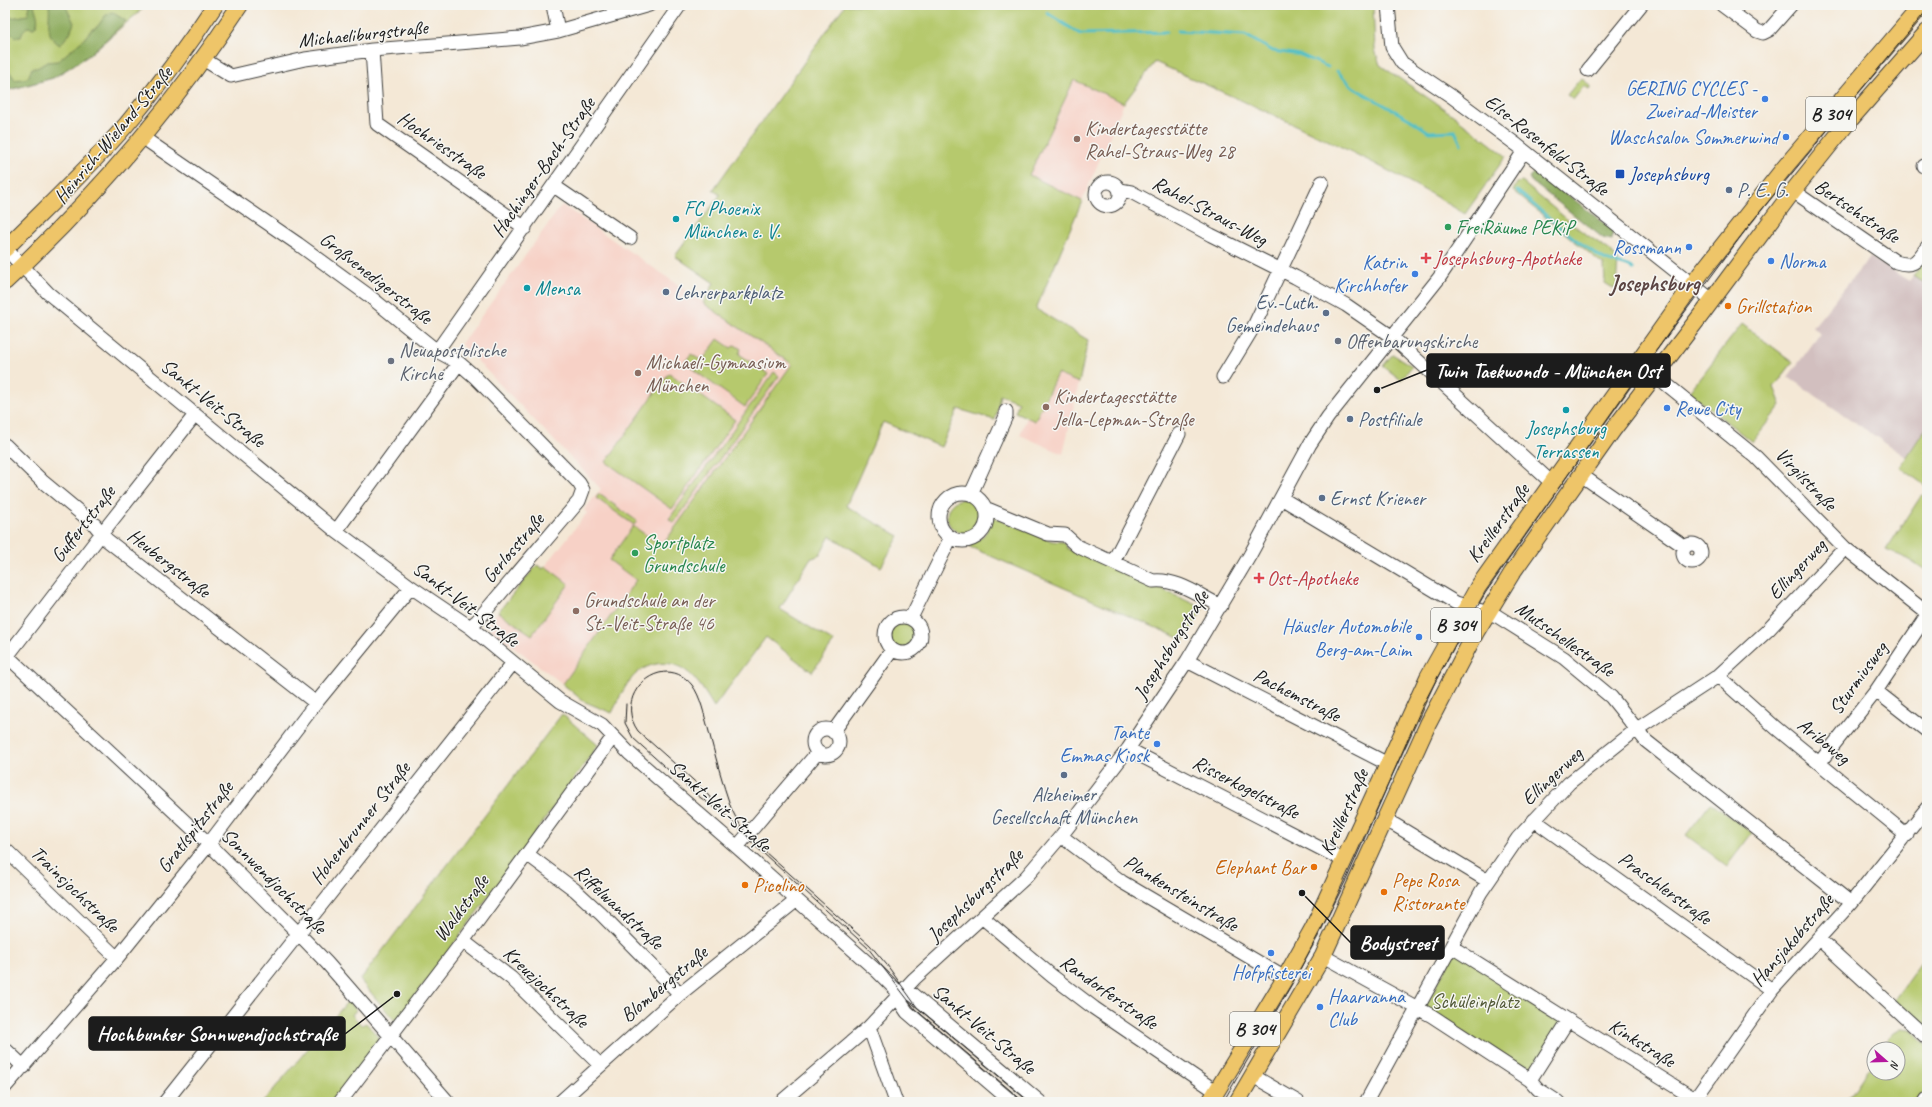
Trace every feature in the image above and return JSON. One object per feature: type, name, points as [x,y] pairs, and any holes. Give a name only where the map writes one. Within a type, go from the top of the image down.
[{"type":"main road","name":"Heinrich-Wieland-Straße","points":[[5,249],[96,158],[126,124],[201,26],[215,5]]},
{"type":"main road","name":"Heinrich-Wieland-Straße","points":[[5,282],[90,197],[142,138],[203,59],[240,5]]},
{"type":"main road","name":"Kreillerstraße","points":[[1213,1097],[1285,978],[1313,928],[1345,861],[1428,676],[1466,606],[1509,540],[1552,483],[1692,285],[1784,168],[1922,5]]},
{"type":"main road","name":"Kreillerstraße","points":[[1237,1102],[1323,956],[1428,724],[1453,674],[1487,613],[1512,573],[1581,475],[1792,191],[1849,121],[1927,32]]},
{"type":"street","points":[[553,5],[558,31]]},
{"type":"street","name":"Michaeliburgstraße","points":[[203,59],[231,76],[305,59],[372,50],[520,38],[558,31],[649,5]]},
{"type":"street","name":"Hachinger-Bach-Straße","points":[[437,351],[525,228],[680,5]]},
{"type":"street","name":"Else-Rosenfeld-Straße","points":[[1388,5],[1392,47],[1402,63],[1451,96],[1524,151],[1712,300]]},
{"type":"street","points":[[1588,70],[1641,5]]},
{"type":"street","points":[[1722,5],[1757,31],[1762,33],[1769,30],[1791,5]]},
{"type":"street","name":"Hochriesstraße","points":[[372,50],[377,124],[525,228]]},
{"type":"street","name":"Großvenedigerstraße","points":[[142,138],[298,244],[368,295],[437,351],[459,363],[474,376],[579,483],[582,490]]},
{"type":"street","name":"Josephsburgstraße","points":[[781,1102],[868,1027],[900,994],[1026,877],[1061,836],[1128,749],[1187,661],[1221,606],[1310,444],[1328,417],[1391,336],[1414,312],[1439,278],[1524,151]]},
{"type":"street","points":[[1223,377],[1254,326],[1322,182]]},
{"type":"street","points":[[554,186],[630,238]]},
{"type":"street","name":"Rahel-Straus-Weg","points":[[1120,190],[1131,192],[1346,305],[1391,336],[1552,483]]},
{"type":"street","name":"Bertschstraße","points":[[1792,191],[1896,262],[1907,265],[1914,263],[1924,251]]},
{"type":"street","name":"Sankt-Veit-Straße","points":[[5,249],[48,293],[336,531],[411,587],[470,627],[570,708],[602,725],[634,758],[797,900],[900,994],[902,1003],[907,1012],[1012,1102]]},
{"type":"street","points":[[336,531],[459,363]]},
{"type":"street","name":"Virgilstraße","points":[[1655,375],[1756,457],[1845,548],[1927,614]]},
{"type":"street","points":[[971,494],[1006,416],[1006,411]]},
{"type":"street","name":"Guffertstraße","points":[[6,657],[195,415]]},
{"type":"street","points":[[1113,562],[1179,434]]},
{"type":"street","name":"Heubergstraße","points":[[5,445],[42,481],[102,533],[107,540],[316,703]]},
{"type":"street","points":[[1581,475],[1685,547]]},
{"type":"street","name":"Gerlosstraße","points":[[470,627],[477,621],[579,501],[582,490]]},
{"type":"street","points":[[957,494],[971,494],[981,502],[985,508],[987,516],[985,524],[975,537],[968,540],[960,540],[951,537],[941,526],[939,518],[942,505],[946,500],[957,494]]},
{"type":"street","name":"Mutschellestraße","points":[[1281,498],[1456,603],[1497,616],[1537,640],[1594,681],[1611,696],[1629,717],[1646,741],[1851,903]]},
{"type":"street","points":[[985,508],[1048,534],[1065,535],[1077,546],[1153,581],[1164,580],[1174,583],[1221,606]]},
{"type":"street","points":[[911,618],[951,537]]},
{"type":"street","name":"Ellingerweg","points":[[1366,1102],[1488,880],[1518,838],[1569,783],[1637,729],[1718,676],[1768,630],[1845,548]]},
{"type":"street","name":"Gratlspitzstraße","points":[[5,1087],[24,1067],[117,958],[209,844],[316,703],[411,587]]},
{"type":"street","name":"Sturmiusweg","points":[[1820,762],[1876,691],[1927,614]]},
{"type":"street","points":[[899,617],[911,618],[919,627],[921,633],[919,644],[909,652],[897,653],[892,650],[885,640],[886,628],[893,619],[899,617]]},
{"type":"street","points":[[834,732],[892,650]]},
{"type":"street","name":"Sonnwendjochstraße","points":[[6,657],[209,844],[328,963],[448,1102]]},
{"type":"street","name":"Pachemstraße","points":[[1187,661],[1388,764]]},
{"type":"street","name":"Hohenbrunner Straße","points":[[165,1102],[513,663]]},
{"type":"street","name":"Ariboweg","points":[[1718,676],[1776,728],[1820,762],[1907,835]]},
{"type":"street","points":[[1876,691],[1927,731]]},
{"type":"street","points":[[826,730],[834,732],[840,742],[837,750],[830,755],[824,755],[818,752],[814,746],[816,734],[826,730]]},
{"type":"street","name":"Waldstraße","points":[[340,1102],[463,941],[613,737]]},
{"type":"street","name":"Risserkogelstraße","points":[[1128,749],[1345,861]]},
{"type":"street","points":[[737,847],[818,752]]},
{"type":"street","name":"Hansjakobstraße","points":[[1694,1100],[1772,990],[1851,903],[1907,835],[1927,808]]},
{"type":"street","name":"Praschlerstraße","points":[[1534,820],[1772,990]]},
{"type":"street","points":[[1385,821],[1395,825],[1488,880]]},
{"type":"street","name":"Plankensteinstraße","points":[[1061,836],[1122,882],[1285,978]]},
{"type":"street","name":"Trainsjochstraße","points":[[5,849],[117,958]]},
{"type":"street","name":"Riffelwandstraße","points":[[527,854],[575,890],[596,909],[680,994]]},
{"type":"street","name":"Blombergstraße","points":[[560,1102],[680,994],[797,900]]},
{"type":"street","name":"Randorferstraße","points":[[982,918],[1058,981],[1213,1097]]},
{"type":"street","points":[[1819,939],[1927,1038]]},
{"type":"street","name":"Kreuzjochstraße","points":[[463,941],[511,978],[600,1066]]},
{"type":"street","points":[[1452,947],[1568,1020],[1530,1080]]},
{"type":"street","points":[[1323,956],[1432,1016],[1530,1080],[1538,1089],[1558,1102]]},
{"type":"street","name":"Sankt-Veit-Straße","points":[[900,994],[912,994],[1040,1102]]},
{"type":"street","name":"Kinkstraße","points":[[1568,1020],[1694,1100]]},
{"type":"street","points":[[868,1027],[896,1102]]},
{"type":"street","points":[[5,1049],[24,1067]]},
{"type":"street","points":[[1253,1076],[1298,1102]]},
{"type":"shaded area","name":"Kindertagesstätte Rahel-Straus-Weg 28","points":[[1074,80],[1124,103],[1082,201],[1029,175]]},
{"type":"shaded area","name":"Michaeli-Gymnasium München","points":[[562,205],[793,364],[563,684],[490,629],[490,621],[537,565],[543,569],[587,513],[584,510],[601,489],[461,344]]},
{"type":"shaded area","points":[[1870,257],[1909,281],[1913,276],[1927,286],[1927,426],[1906,457],[1788,377],[1820,334],[1813,327]]},
{"type":"shaded area","name":"Kindertagesstätte Jella-Lepman-Straße","points":[[1036,365],[1079,383],[1063,454],[1020,435],[1027,417],[1015,412]]},
{"type":"green space","points":[[5,5],[147,5],[88,56],[53,78],[5,91]]},
{"type":"green space","points":[[30,5],[34,5],[37,17],[37,23],[34,28],[27,27],[23,31],[21,37],[15,37],[12,34],[5,34],[5,17],[13,18],[28,15]]},
{"type":"green space","points":[[49,5],[65,5],[74,23],[70,33],[60,45],[51,37],[49,27]]},
{"type":"green space","points":[[845,5],[1373,5],[1375,50],[1380,65],[1453,115],[1506,156],[1465,214],[1428,192],[1352,152],[1155,62],[1124,103],[1074,80],[1029,175],[1082,201],[1036,309],[1088,340],[1079,383],[1057,374],[1035,421],[1015,412],[1019,402],[1000,395],[995,420],[958,409],[941,447],[883,422],[846,506],[899,536],[881,567],[830,536],[820,555],[810,559],[780,609],[834,642],[812,672],[766,637],[714,707],[701,687],[690,674],[678,666],[664,663],[650,666],[637,673],[626,686],[612,713],[583,701],[563,684],[636,580],[609,560],[633,526],[662,546],[792,364],[703,303],[714,283],[675,256],[720,195],[713,190]]},
{"type":"green space","points":[[112,12],[126,21],[88,56],[53,78],[5,91],[5,71],[10,72],[15,80],[28,78],[32,68],[37,68],[47,62],[58,61],[83,40],[91,30],[98,26],[105,16]]},
{"type":"green space","points":[[1581,78],[1591,86],[1589,89],[1584,86],[1573,100],[1567,95]]},
{"type":"green space","points":[[1536,170],[1613,230],[1612,240],[1603,238],[1531,181],[1529,177]]},
{"type":"green space","points":[[1522,182],[1580,230],[1612,252],[1612,254],[1618,258],[1616,290],[1605,283],[1604,265],[1513,191],[1517,183]]},
{"type":"green space","points":[[1927,257],[1927,286],[1913,276]]},
{"type":"green space","points":[[1742,324],[1793,362],[1774,387],[1781,405],[1752,442],[1689,392]]},
{"type":"green space","points":[[718,339],[731,348],[735,345],[741,349],[739,354],[768,374],[745,407],[685,362],[691,354],[702,361]]},
{"type":"green space","points":[[1394,355],[1412,366],[1401,380],[1383,366],[1391,356]]},
{"type":"green space","points":[[774,372],[779,376],[674,523],[669,519]]},
{"type":"green space","points":[[669,373],[735,420],[672,509],[606,462]]},
{"type":"green space","points":[[1927,426],[1927,487],[1900,467]]},
{"type":"green space","points":[[599,494],[637,521],[634,525],[596,498]]},
{"type":"green space","points":[[1927,494],[1927,571],[1912,561],[1886,550],[1921,496]]},
{"type":"green space","points":[[961,499],[967,499],[971,500],[978,506],[981,516],[980,523],[974,530],[967,533],[961,533],[957,532],[950,526],[947,519],[947,513],[948,509],[954,502]]},
{"type":"green space","points":[[994,517],[1052,541],[1064,542],[1068,549],[1153,586],[1166,584],[1163,590],[1203,608],[1184,640],[970,547],[970,543],[985,534]]},
{"type":"green space","points":[[537,565],[543,569],[545,566],[569,584],[532,635],[498,612]]},
{"type":"green space","points":[[902,621],[912,625],[916,635],[912,645],[902,649],[892,645],[888,635],[892,625]]},
{"type":"green space","points":[[562,714],[598,745],[396,1022],[360,980]]},
{"type":"green space","points":[[1711,803],[1752,833],[1727,866],[1686,835]]},
{"type":"green space","name":"Schüleinplatz","points":[[1456,949],[1568,1023],[1531,1077],[1425,1007]]},
{"type":"green space","points":[[1927,954],[1927,1031],[1894,1000]]},
{"type":"green space","points":[[348,1001],[356,1010],[352,1015],[362,1025],[366,1023],[382,1041],[333,1102],[263,1102]]},
{"type":"green space","points":[[1901,1029],[1910,1030],[1927,1046],[1927,1090],[1918,1102],[1846,1102],[1866,1072],[1866,1081],[1906,1081],[1906,1041],[1887,1041],[1891,1035]]},
{"type":"waterway","points":[[1047,13],[1080,34],[1167,32]]},
{"type":"waterway","points":[[1178,31],[1245,35],[1273,51],[1301,55],[1328,67]]},
{"type":"waterway","points":[[1337,71],[1354,88],[1411,120],[1429,132],[1455,131],[1461,144]]},
{"type":"waterway","points":[[1517,191],[1581,244],[1608,261],[1633,269]]},
{"type":"tram line","points":[[1223,1102],[1296,977],[1330,912],[1347,878],[1423,705],[1458,639],[1486,592],[1633,382],[1750,224],[1927,10]]},
{"type":"tram line","points":[[1024,1102],[915,1009],[868,948],[753,844],[747,836],[741,827],[731,808],[702,706],[692,685],[681,675],[668,672],[655,674],[644,681],[636,691],[631,703],[631,717],[638,731],[702,788],[726,816],[747,836],[870,945],[887,965],[917,1007],[1030,1102]]},
{"type":"tram line","points":[[626,704],[625,723],[633,738],[694,793],[715,808]]},
{"type":"place","name":"GERING CYCLES - Zweirad-Meister","points":[[1765,99]]},
{"type":"place","name":"Waschsalon Sommerwind","points":[[1786,137]]},
{"type":"place","name":"Kindertagesstätte Rahel-Straus-Weg 28","points":[[1077,139]]},
{"type":"place","name":"Josephsburg","points":[[1620,174]]},
{"type":"place","name":"P. E. G.","points":[[1729,190]]},
{"type":"place","name":"FC Phoenix München e. V.","points":[[676,219]]},
{"type":"place","name":"FreiRäume PEKiP","points":[[1448,227]]},
{"type":"place","name":"Rossmann","points":[[1689,247]]},
{"type":"place","name":"Josephsburg-Apotheke","points":[[1426,258]]},
{"type":"place","name":"Norma","points":[[1771,261]]},
{"type":"place","name":"Katrin Kirchhofer","points":[[1415,274]]},
{"type":"place","name":"Mensa","points":[[527,288]]},
{"type":"place","name":"Lehrerparkplatz","points":[[666,292]]},
{"type":"place","name":"Grillstation","points":[[1728,306]]},
{"type":"place","name":"Ev.-Luth. Gemeindehaus","points":[[1326,313]]},
{"type":"place","name":"Offenbarungskirche","points":[[1338,341]]},
{"type":"place","name":"Neuapostolische Kirche","points":[[391,361]]},
{"type":"place","name":"Michaeli-Gymnasium München","points":[[638,373]]},
{"type":"place","name":"Twin Taekwondo - München Ost","points":[[1377,390]]},
{"type":"place","name":"Kindertagesstätte Jella-Lepman-Straße","points":[[1046,407]]},
{"type":"place","name":"Rewe City","points":[[1667,408]]},
{"type":"place","name":"Josephsburg Terrassen","points":[[1566,410]]},
{"type":"place","name":"Postfiliale","points":[[1350,419]]},
{"type":"place","name":"Ernst Kriener","points":[[1322,498]]},
{"type":"place","name":"Sportplatz Grundschule","points":[[635,553]]},
{"type":"place","name":"Ost-Apotheke","points":[[1259,578]]},
{"type":"place","name":"Grundschule an der St.-Veit-Straße 46","points":[[576,611]]},
{"type":"place","name":"Häusler Automobile Berg-am-Laim","points":[[1419,637]]},
{"type":"place","name":"Tante Emmas Kiosk","points":[[1157,744]]},
{"type":"place","name":"Alzheimer Gesellschaft München","points":[[1064,775]]},
{"type":"place","name":"Elephant Bar","points":[[1314,867]]},
{"type":"place","name":"Picolino","points":[[745,885]]},
{"type":"place","name":"Pepe Rosa Ristorante","points":[[1384,892]]},
{"type":"place","name":"Bodystreet","points":[[1302,893]]},
{"type":"place","name":"Hofpfisterei","points":[[1271,953]]},
{"type":"place","name":"Hochbunker Sonnwendjochstraße","points":[[397,994]]},
{"type":"place","name":"Haarvanna Club","points":[[1320,1007]]},
{"type":"district","name":"Josephsburg","points":[[1655,284]]}]
